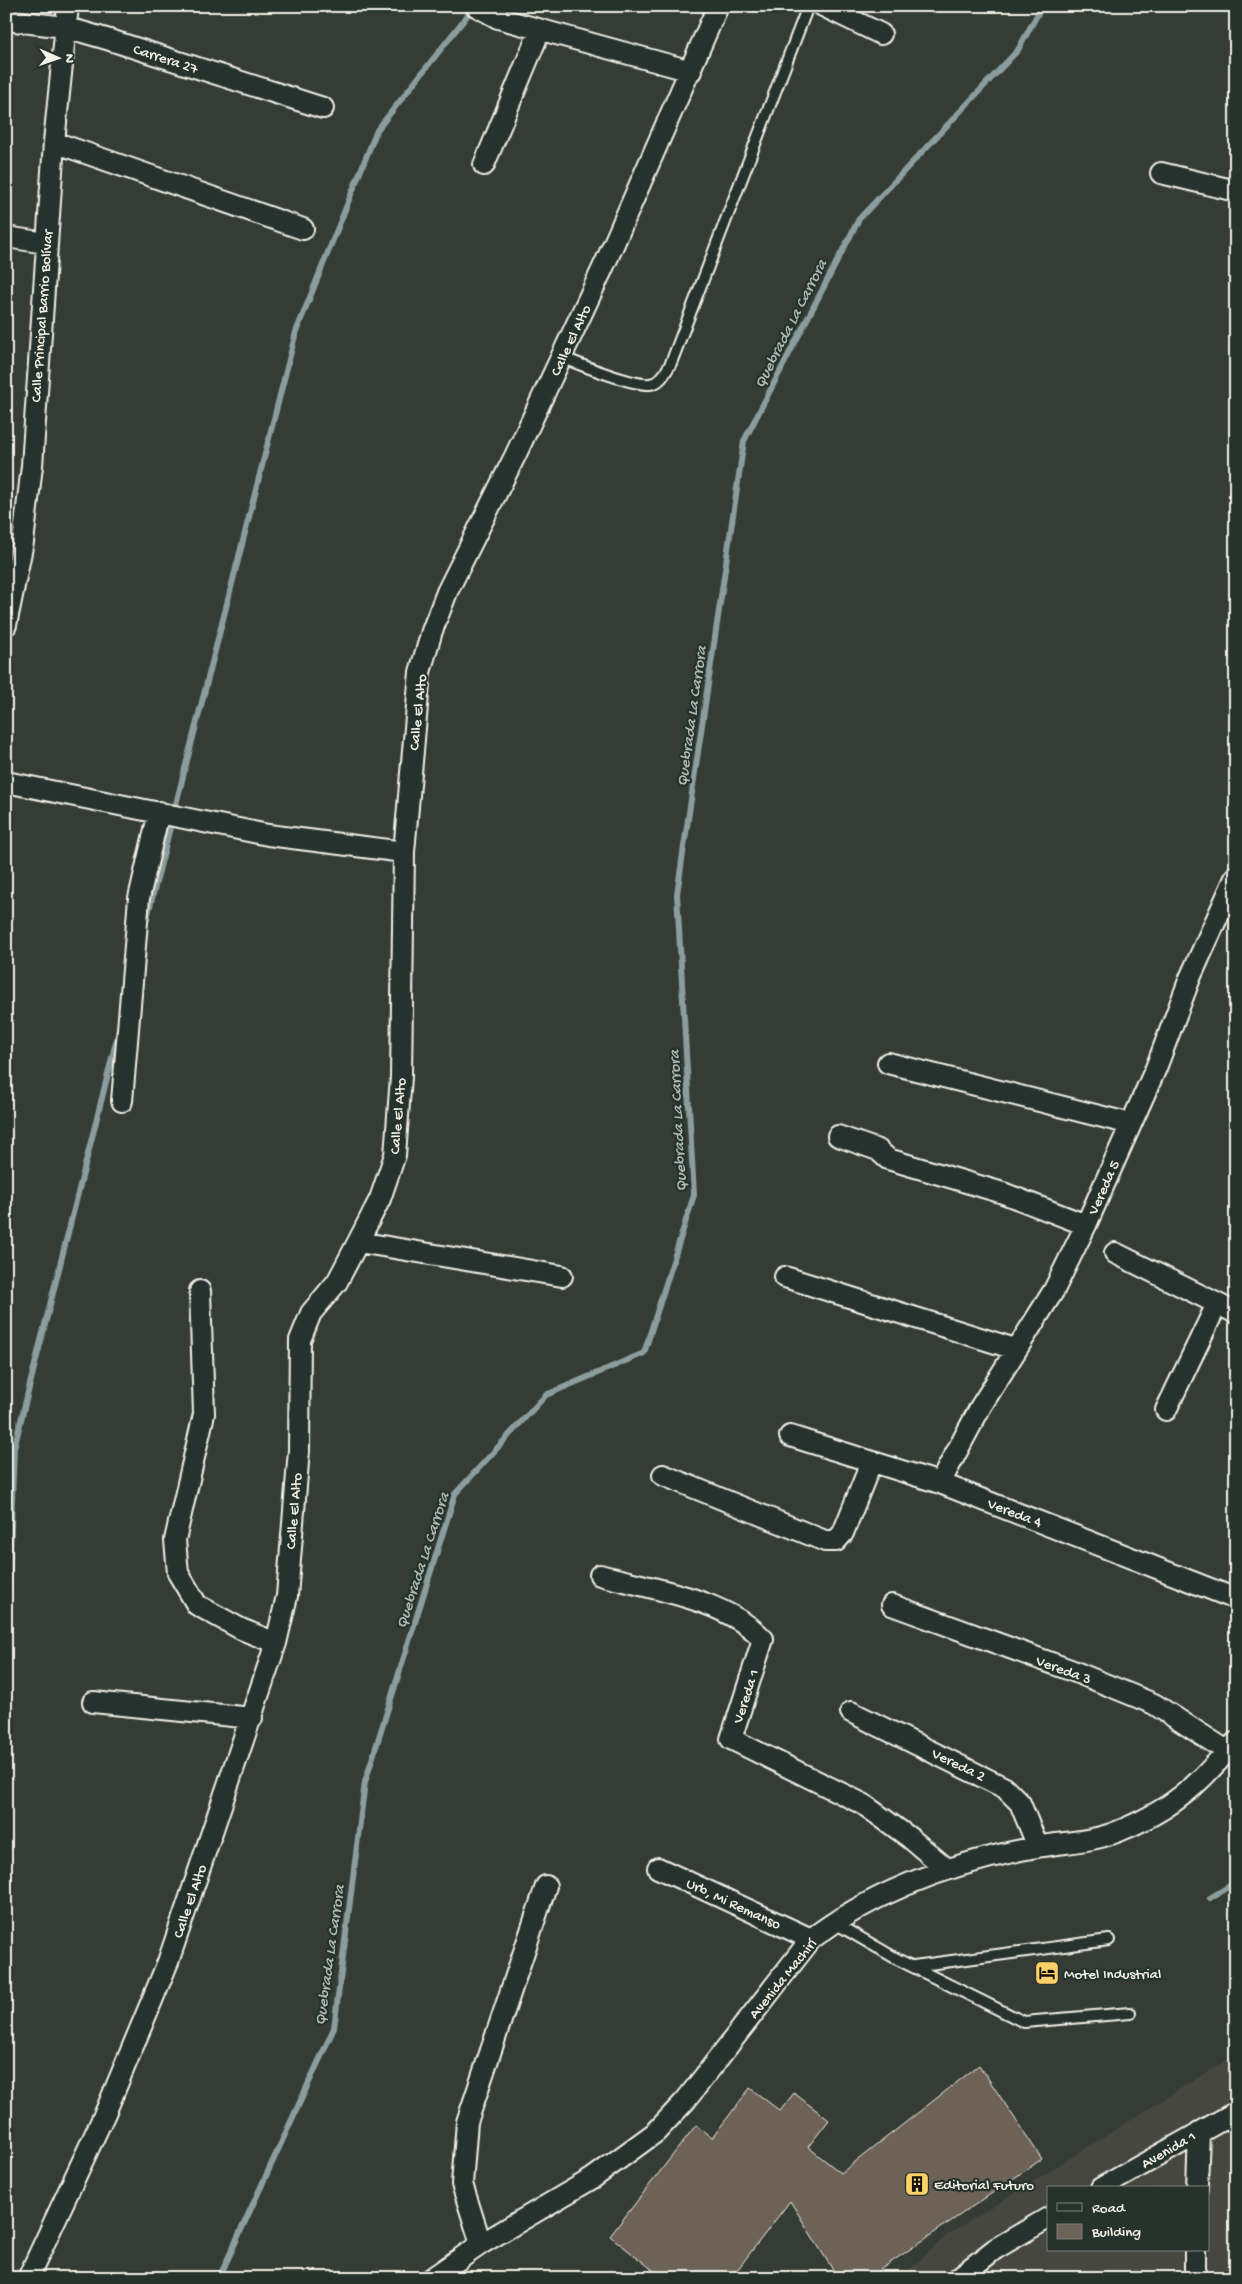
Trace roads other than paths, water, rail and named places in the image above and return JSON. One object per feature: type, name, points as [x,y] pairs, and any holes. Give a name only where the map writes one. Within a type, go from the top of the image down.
[{"type":"street","name":"Calle Principal Barrio Bolívar","points":[[6,625],[15,540],[32,466],[46,243],[68,6]]},
{"type":"street","points":[[476,6],[498,18],[691,71]]},
{"type":"street","name":"Calle El Alto","points":[[28,2278],[106,2111],[168,1962],[252,1718],[276,1643],[288,1596],[299,1450],[300,1340],[311,1313],[337,1282],[358,1242],[380,1199],[395,1155],[401,1077],[404,852],[420,672],[432,631],[447,592],[562,356],[691,71],[718,6]]},
{"type":"street","points":[[823,6],[881,34]]},
{"type":"street","name":"Carrera 27","points":[[6,20],[65,27],[323,108]]},
{"type":"street","points":[[484,165],[540,30]]},
{"type":"street","points":[[54,142],[303,229]]},
{"type":"street","points":[[1161,173],[1236,192]]},
{"type":"street","points":[[6,237],[46,243]]},
{"type":"street","points":[[6,782],[159,812],[268,836],[404,852]]},
{"type":"street","points":[[122,1101],[139,898],[159,812]]},
{"type":"street","name":"Vereda 5","points":[[940,1483],[981,1406],[1015,1349],[1054,1290],[1086,1225],[1132,1124],[1156,1068],[1190,978],[1236,876]]},
{"type":"street","points":[[888,1063],[1132,1124]]},
{"type":"street","points":[[838,1136],[878,1150],[888,1158],[1003,1193],[1086,1225]]},
{"type":"street","points":[[358,1242],[562,1276]]},
{"type":"street","points":[[1115,1253],[1236,1313]]},
{"type":"street","points":[[785,1276],[1015,1349]]},
{"type":"street","points":[[200,1290],[204,1414],[175,1540],[178,1573],[197,1605],[241,1629],[276,1643]]},
{"type":"street","points":[[1166,1410],[1217,1304]]},
{"type":"street","name":"Vereda 4","points":[[790,1436],[871,1463],[940,1483],[1236,1599]]},
{"type":"street","points":[[663,1476],[825,1541],[836,1541],[843,1533],[871,1463]]},
{"type":"street","name":"Vereda 1","points":[[600,1574],[717,1607],[750,1625],[763,1639],[731,1739],[862,1804],[910,1838],[947,1869]]},
{"type":"street","name":"Vereda 3","points":[[892,1605],[1073,1671],[1154,1704],[1231,1747]]},
{"type":"street","points":[[94,1702],[252,1718]]},
{"type":"street","name":"Vereda 2","points":[[851,1712],[1005,1788],[1020,1803],[1038,1847]]},
{"type":"street","name":"Avenida Machirí","points":[[432,2278],[481,2244],[593,2178],[656,2132],[686,2100],[810,1939],[833,1922],[899,1886],[947,1869],[1038,1847],[1084,1840],[1118,1832],[1150,1816],[1179,1798],[1201,1779],[1231,1747]]},
{"type":"street","name":"Urb, Mi Remanso","points":[[658,1868],[810,1939]]},
{"type":"street","points":[[481,2244],[462,2184],[467,2122],[546,1886]]},
{"type":"street","name":"Avenida 1","points":[[1104,2186],[1236,2112]]},
{"type":"street","points":[[1197,2186],[1199,2132]]},
{"type":"street","points":[[958,2278],[995,2249],[1047,2219]]},
{"type":"street","points":[[1195,2252],[1195,2278]]},
{"type":"lane","points":[[562,356],[591,369],[640,382],[651,384],[662,378],[671,363],[808,6]]},
{"type":"lane","points":[[833,1922],[1024,2022],[1130,2013]]},
{"type":"lane","points":[[914,1966],[1109,1940]]},
{"type":"waterway","name":"Quebrada La Carrora","points":[[219,2278],[334,2028],[365,1782],[455,1494],[546,1395],[644,1353],[694,1195],[677,894],[744,441],[859,219],[1018,50],[1042,6]]},
{"type":"waterway","points":[[146,922],[296,332],[377,130],[467,16]]},
{"type":"waterway","points":[[6,1656],[14,1448],[120,1026]]},
{"type":"waterway","points":[[1210,1898],[1236,1882]]},
{"type":"place","name":"Motel Industrial","points":[[1047,1973]]},
{"type":"place","name":"Editorial Futuro","points":[[917,2184]]}]
